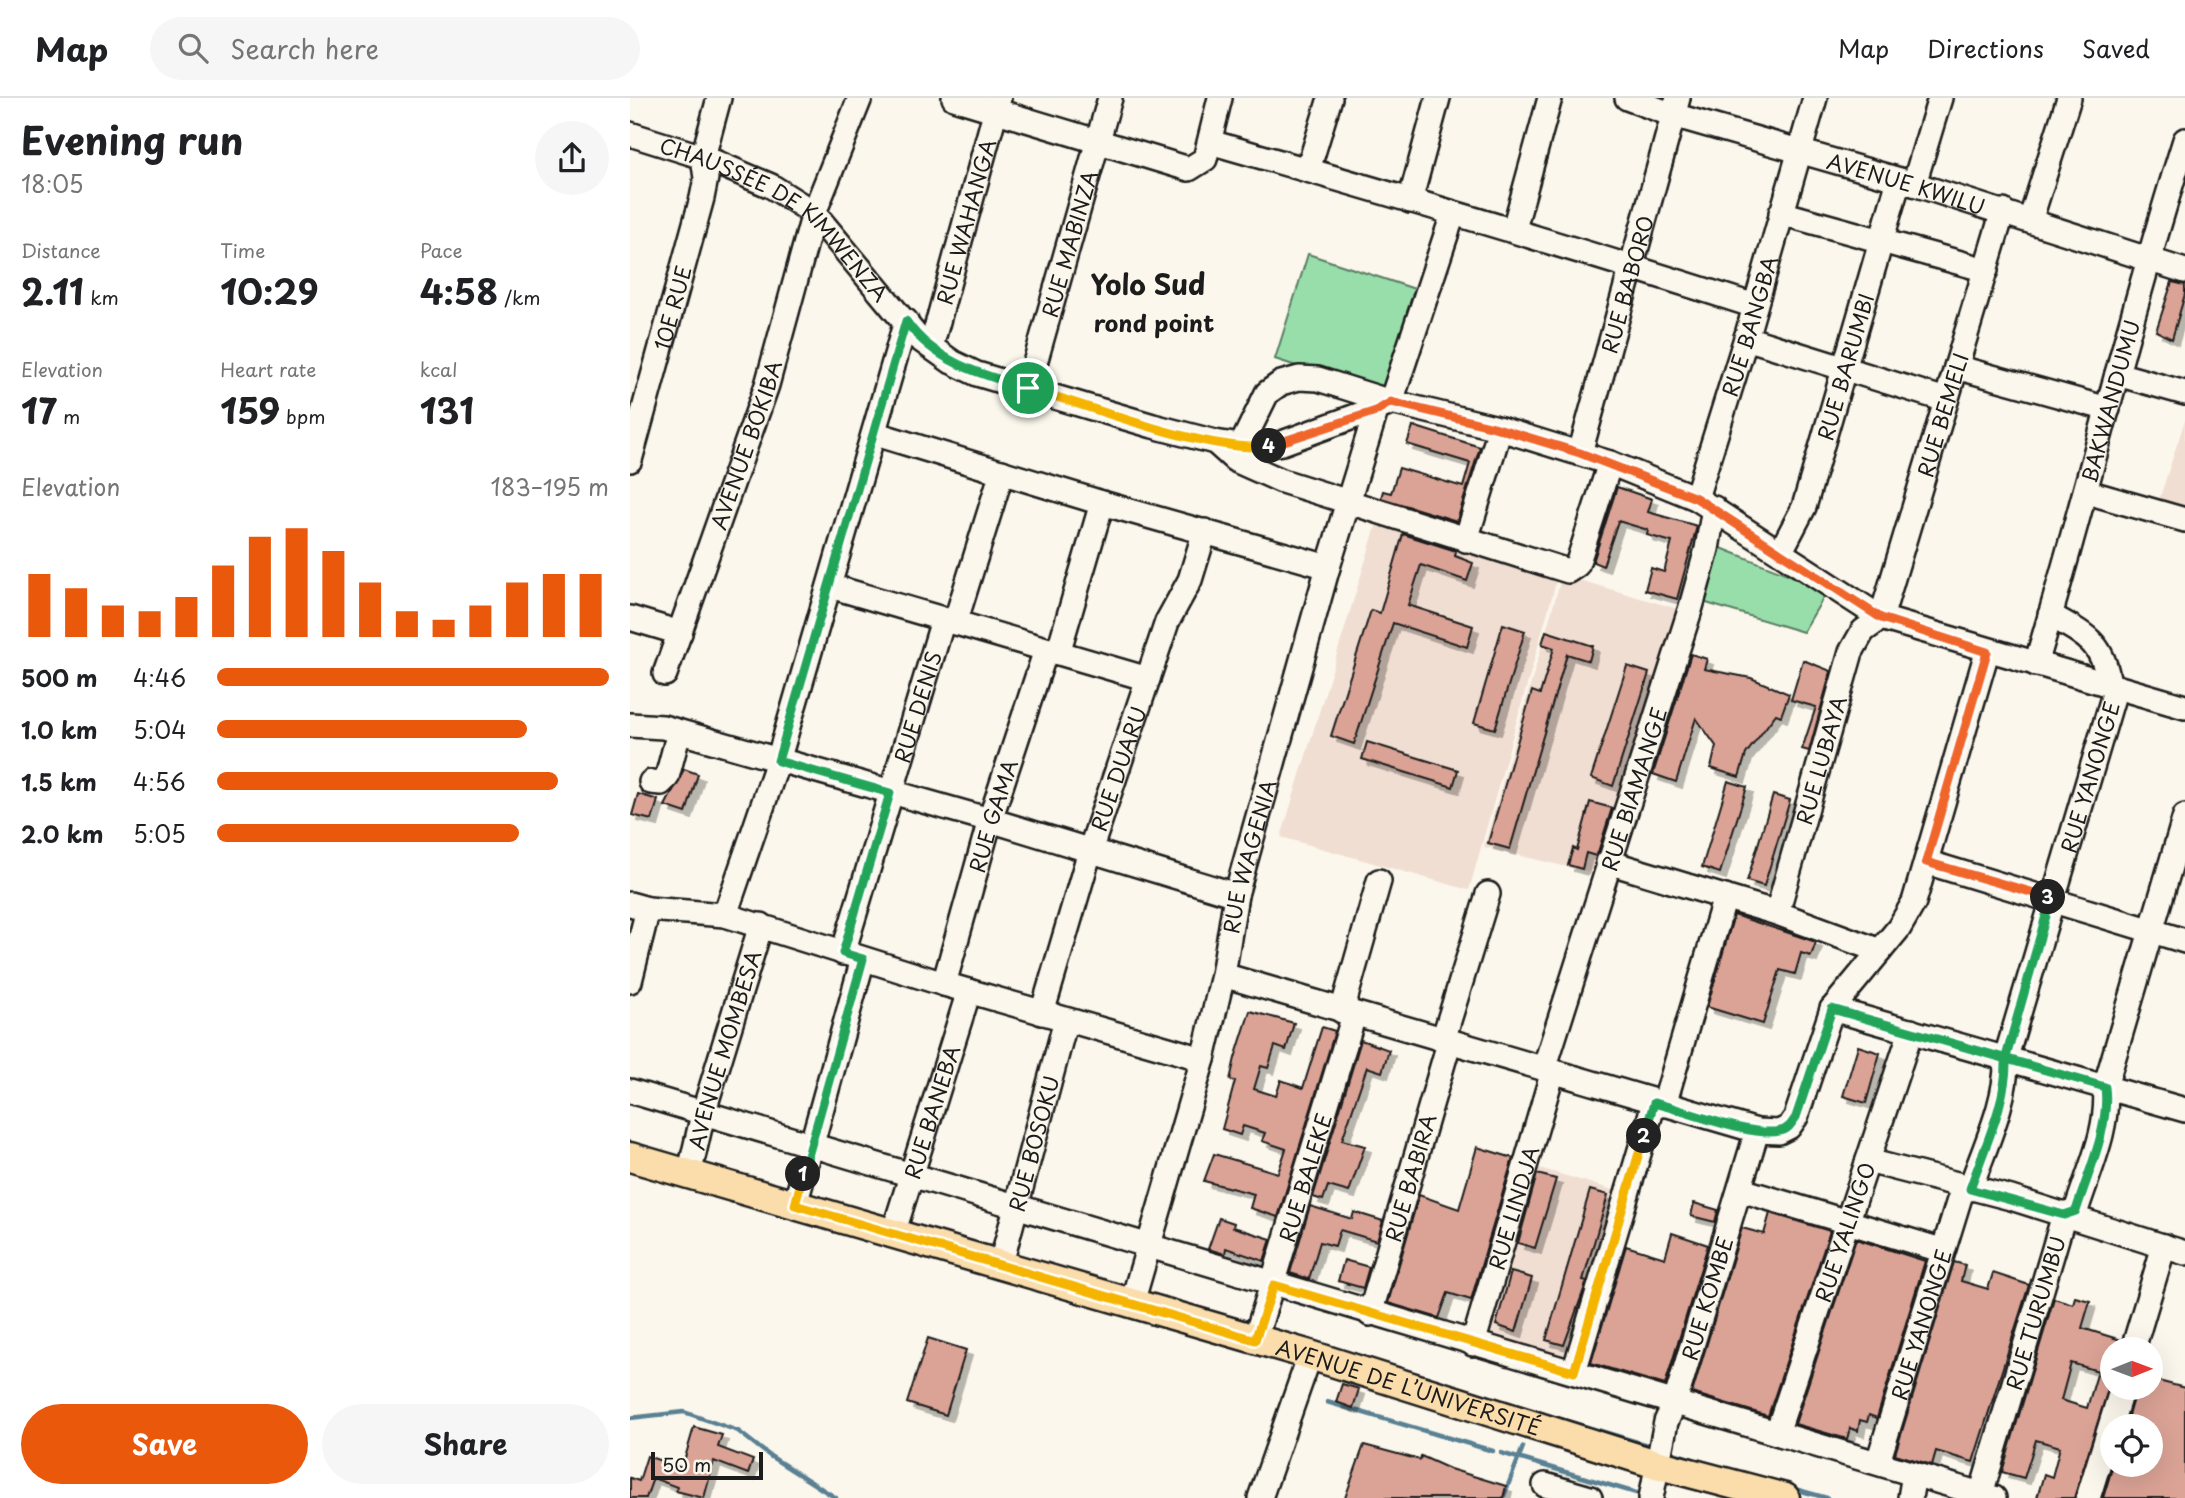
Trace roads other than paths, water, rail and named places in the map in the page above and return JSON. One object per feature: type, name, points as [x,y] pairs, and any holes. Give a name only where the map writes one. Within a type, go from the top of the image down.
[{"type":"main road","name":"AVENUE DE L’UNIVERSITÉ","points":[[630,1157],[1000,1267],[1310,1355],[1656,1464],[1785,1498]]},
{"type":"street","name":"10E RUE","points":[[630,460],[702,198],[706,177],[702,157],[719,98]]},
{"type":"street","name":"AVENUE BOKIBA","points":[[665,674],[767,385],[814,213],[860,98]]},
{"type":"street","points":[[954,98],[998,104],[1098,141],[1189,169],[1205,159],[1220,98]]},
{"type":"street","name":"RUE MABINZA","points":[[1028,388],[1110,98]]},
{"type":"street","points":[[1308,170],[1330,98]]},
{"type":"street","points":[[1410,201],[1438,98]]},
{"type":"street","points":[[1514,229],[1550,98]]},
{"type":"street","name":"AVENUE KWILU","points":[[1627,98],[1676,106],[1798,151],[2003,211],[2185,271]]},
{"type":"street","name":"RUE BANGBA","points":[[1705,503],[1746,338],[1815,98]]},
{"type":"street","name":"RUE BARUMBI","points":[[1781,551],[1804,507],[1884,241],[1940,98]]},
{"type":"street","points":[[2030,221],[2069,98]]},
{"type":"street","name":"RUE WAHANGA","points":[[931,347],[998,104]]},
{"type":"street","name":"RUE BABORO","points":[[1580,453],[1676,106]]},
{"type":"street","name":"CHAUSSÉE DE KIMWENZA","points":[[630,134],[702,157],[771,186],[814,213],[918,338],[977,374],[1214,442]]},
{"type":"street","name":"BAKWANDUMU","points":[[2036,664],[2087,492],[2147,260],[2185,140]]},
{"type":"street","points":[[1210,142],[1453,214],[1514,229],[1630,269],[1755,306]]},
{"type":"street","name":"RUE BEMELI","points":[[1881,618],[2003,211]]},
{"type":"street","points":[[1781,213],[1986,270]]},
{"type":"street","name":"RUE WAGENIA","points":[[1132,1303],[1203,1059],[1223,975],[1236,895],[1328,567],[1453,214]]},
{"type":"street","points":[[725,915],[778,761],[876,433],[906,321]]},
{"type":"street","points":[[1746,338],[1946,400]]},
{"type":"street","points":[[1956,367],[2108,409]]},
{"type":"street","points":[[2117,374],[2185,393]]},
{"type":"street","points":[[1241,446],[1267,393],[1290,380],[1318,380],[1384,406],[1500,429],[1610,463],[1705,503],[1881,618],[1987,652],[2185,707]]},
{"type":"street","points":[[1214,442],[1254,448],[1282,443],[1384,406]]},
{"type":"street","points":[[1466,540],[1500,429]]},
{"type":"street","points":[[876,433],[1102,503],[1328,567]]},
{"type":"street","points":[[1214,442],[1235,460],[1252,469],[1349,503],[1560,569],[1573,569],[1610,463]]},
{"type":"street","name":"RUE DENIS","points":[[795,1205],[890,793],[1002,472]]},
{"type":"street","points":[[2087,492],[2185,520]]},
{"type":"street","name":"RUE GAMA","points":[[944,984],[990,820],[1052,652],[1102,503]]},
{"type":"street","name":"RUE BIAMANGE","points":[[1549,1070],[1608,862],[1691,607],[1709,542],[1705,503]]},
{"type":"street","name":"RUE DUARU","points":[[1042,1013],[1090,851],[1147,679],[1167,622],[1190,580],[1205,531]]},
{"type":"street","points":[[830,586],[1147,679]]},
{"type":"street","points":[[2050,615],[2091,639],[2102,652],[2113,686]]},
{"type":"street","points":[[630,618],[680,633]]},
{"type":"street","name":"RUE LUBAYA","points":[[1777,913],[1851,652],[1863,631],[1881,618]]},
{"type":"street","points":[[1223,975],[1659,1104],[1757,1131],[1779,1132],[1789,1127],[1796,1117],[1832,1009],[1907,916],[1926,862],[1987,652]]},
{"type":"street","name":"RUE YANONGE","points":[[1878,1462],[1941,1250],[2001,1096],[2007,1074],[2006,1057],[2113,686]]},
{"type":"street","points":[[630,725],[663,727],[990,820],[1236,895]]},
{"type":"street","points":[[650,782],[661,783],[667,777],[679,732]]},
{"type":"street","name":"RUE TURUMBU","points":[[1988,1496],[2064,1215],[2076,1211],[2104,1122],[2107,1103],[2105,1087],[2185,816]]},
{"type":"street","points":[[1608,862],[1777,913],[1880,951]]},
{"type":"street","points":[[1926,862],[2185,941]]},
{"type":"street","name":"RUE BALEKE","points":[[1255,1340],[1274,1285],[1348,1013],[1379,881]]},
{"type":"street","name":"RUE BABIRA","points":[[1370,1314],[1488,894]]},
{"type":"street","points":[[1574,1372],[1725,897]]},
{"type":"street","points":[[630,981],[639,907],[725,915],[944,984],[1203,1059]]},
{"type":"street","name":"AVENUE MOMBESA","points":[[689,1175],[704,1114],[761,925]]},
{"type":"street","name":"RUE BANEBA","points":[[893,1234],[909,1175],[969,991]]},
{"type":"street","points":[[1832,1009],[2185,1110]]},
{"type":"street","name":"RUE BOSOKU","points":[[1000,1267],[1066,1020]]},
{"type":"street","name":"RUE YALINGO","points":[[1777,1433],[1911,1031]]},
{"type":"street","name":"RUE LINDJA","points":[[1473,1344],[1549,1070]]},
{"type":"street","points":[[630,1091],[810,1147],[1017,1206],[1146,1248],[1988,1496]]},
{"type":"street","name":"RUE KOMBE","points":[[1651,1498],[1665,1422],[1675,1402],[1757,1131]]},
{"type":"street","points":[[1868,1161],[2064,1215],[2180,1251],[2139,1337]]},
{"type":"street","points":[[1741,1190],[1941,1250]]},
{"type":"street","points":[[1260,1498],[1310,1355]]},
{"type":"street","points":[[2088,1498],[2118,1400]]},
{"type":"street","points":[[1910,1498],[1914,1474]]},
{"type":"street","points":[[1545,1485],[1590,1498]]},
{"type":"waterway","points":[[1327,1402],[1493,1451]]},
{"type":"waterway","points":[[630,1418],[684,1412],[738,1431],[770,1456],[836,1498]]},
{"type":"waterway","points":[[1557,1418],[1654,1447]]},
{"type":"waterway","points":[[1503,1498],[1523,1447]]},
{"type":"waterway","points":[[1667,1451],[1712,1465]]},
{"type":"waterway","points":[[1501,1453],[1643,1495]]},
{"type":"waterway","points":[[1791,1488],[1827,1498]]},
{"type":"district","name":"Yolo Sud","points":[[1148,283]]},
{"type":"district","name":"rond point","points":[[1154,322]]}]
